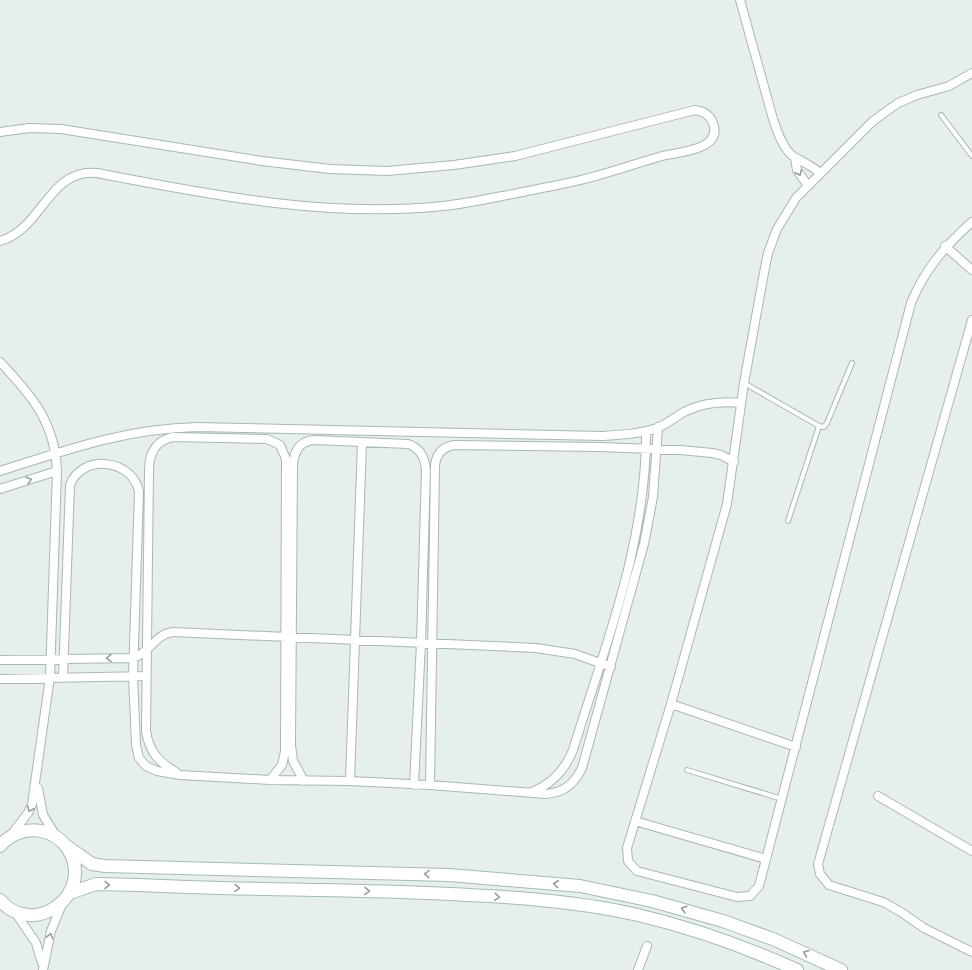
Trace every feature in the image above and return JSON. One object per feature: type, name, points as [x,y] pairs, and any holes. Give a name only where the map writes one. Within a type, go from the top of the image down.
[{"type":"street","points":[[740,0],[779,136],[795,158],[799,176],[808,186]]},
{"type":"street","points":[[972,73],[949,86],[908,99],[889,108],[873,121],[796,198],[783,218],[768,253],[744,383],[727,504],[671,704],[627,848],[627,857],[631,865],[640,872],[737,897],[746,897],[754,893],[759,886],[911,303],[922,278],[945,246],[972,222]]},
{"type":"street","points":[[0,132],[29,128],[61,129],[247,159],[330,170],[359,171],[454,165],[515,156],[695,110],[701,111],[711,118],[714,130],[710,141],[700,148],[660,156],[568,183],[442,206],[356,208],[274,204],[216,196],[97,173],[83,173],[64,181],[27,226],[17,234],[0,241]]},
{"type":"street","points":[[795,158],[811,165],[820,173]]},
{"type":"street","points":[[945,246],[972,270]]},
{"type":"street","points":[[972,320],[818,864],[820,874],[829,885],[884,902],[924,928],[972,952]]},
{"type":"street","points":[[0,362],[22,385],[38,406],[50,430],[56,453],[57,471],[50,676],[37,775],[32,804],[25,818],[10,837],[0,846]]},
{"type":"street","points":[[0,472],[56,453],[108,438],[180,428],[584,436],[620,435],[646,431],[658,427],[698,406],[724,402],[741,403]]},
{"type":"street","points":[[62,677],[70,484],[78,471],[91,465],[105,464],[119,467],[131,474],[139,492],[133,658],[135,735],[139,758],[151,769],[180,775],[270,780],[350,781],[556,793],[572,784],[577,776],[584,759],[611,667],[648,528],[655,482],[658,427]]},
{"type":"street","points":[[530,792],[544,786],[557,776],[570,758],[623,589],[633,548],[642,499],[646,431]]},
{"type":"street","points":[[180,775],[162,764],[149,746],[146,731],[149,460],[156,445],[173,436],[267,439],[277,442],[283,449],[286,459],[292,753],[296,768],[304,781]]},
{"type":"street","points":[[270,780],[282,764],[286,752],[294,455],[300,446],[309,440],[408,444],[418,449],[424,458],[426,470],[421,644],[414,785]]},
{"type":"street","points":[[350,781],[362,442]]},
{"type":"street","points":[[430,785],[435,466],[440,451],[454,445],[657,449],[712,453],[721,455],[734,462]]},
{"type":"street","points":[[0,488],[57,471]]},
{"type":"street","points":[[0,660],[133,658],[146,652],[160,636],[173,632],[536,648],[562,651],[600,662],[611,667]]},
{"type":"street","points":[[0,678],[50,676],[146,676]]},
{"type":"street","points":[[671,704],[796,747]]},
{"type":"street","points":[[15,911],[31,915],[40,914],[55,908],[62,903],[70,893],[75,872],[72,858],[43,815],[37,775]]},
{"type":"street","points":[[878,796],[972,851]]},
{"type":"street","points":[[635,821],[766,859]]},
{"type":"street","points":[[10,837],[22,832],[34,830],[47,832],[92,864],[104,866],[449,875],[580,886],[652,901],[723,921],[773,939],[841,970]]},
{"type":"street","points":[[70,893],[96,884],[465,894],[555,901],[638,915],[700,932],[762,954],[797,970]]},
{"type":"street","points":[[0,900],[15,911],[36,943],[40,952],[43,970]]},
{"type":"street","points":[[43,970],[51,931],[62,903]]},
{"type":"street","points":[[638,970],[647,946]]},
{"type":"lane","points":[[940,115],[972,156]]},
{"type":"lane","points":[[744,383],[819,426],[824,427],[827,424],[852,363]]},
{"type":"lane","points":[[788,521],[819,426]]},
{"type":"lane","points":[[687,770],[782,799]]}]
